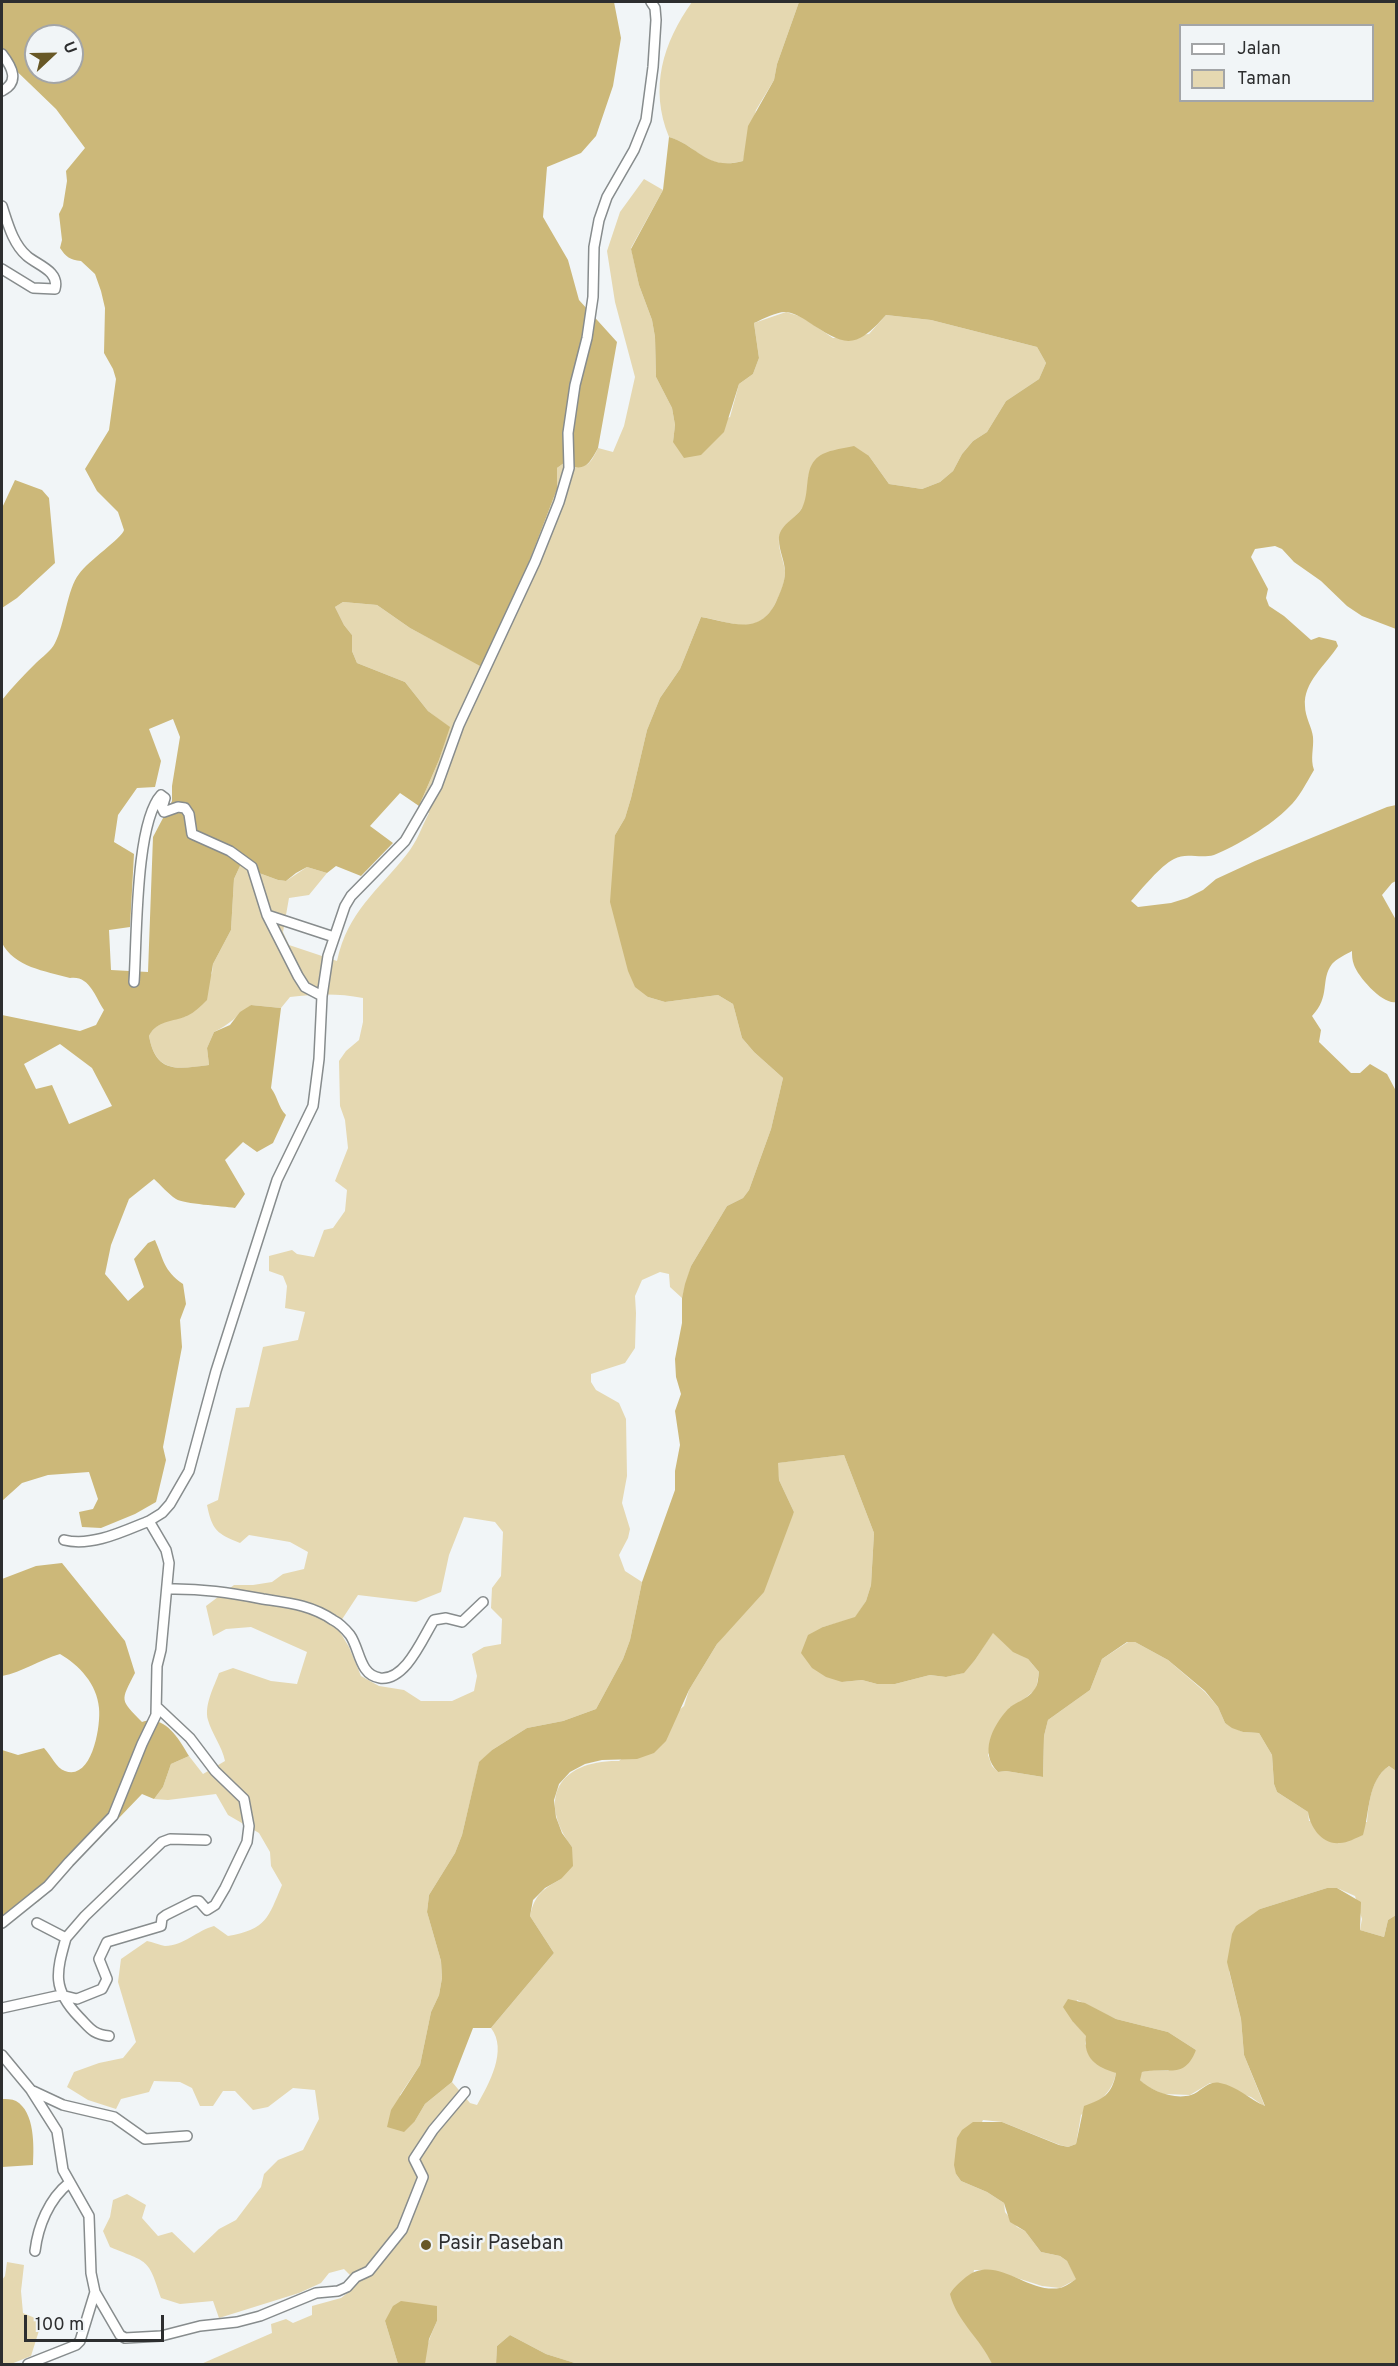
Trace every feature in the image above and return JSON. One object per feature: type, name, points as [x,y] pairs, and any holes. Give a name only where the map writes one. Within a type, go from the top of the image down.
[{"type":"street","points":[[64,1540],[80,1541],[100,1538],[149,1521],[162,1513],[170,1504],[189,1471],[216,1371],[278,1180],[313,1106],[319,1059],[322,996],[328,956],[345,906],[351,896],[405,841],[437,786],[459,725],[535,562],[559,502],[569,468],[568,433],[593,297],[594,247],[599,220],[607,197],[634,150],[646,120],[650,100],[656,20],[655,8],[651,2]]},
{"type":"street","points":[[2,54],[13,72],[14,79],[11,85],[2,91]]},
{"type":"street","points":[[2,206],[20,249],[36,264],[49,271],[57,285],[55,289],[33,288],[2,269]]},
{"type":"street","points":[[134,982],[140,874],[148,820],[161,795],[165,798],[162,808],[164,812],[178,807],[185,808],[189,814],[192,834],[230,851],[252,867],[267,915],[305,987],[322,996]]},
{"type":"street","points":[[267,915],[334,937]]},
{"type":"street","points":[[2,1923],[48,1886],[113,1816],[142,1744],[153,1724],[157,1707],[157,1666],[161,1650],[164,1602],[168,1589],[168,1555],[149,1521]]},
{"type":"street","points":[[168,1589],[209,1589],[291,1602],[321,1613],[335,1621],[350,1635],[363,1666],[379,1678],[386,1678],[404,1668],[434,1620],[446,1618],[462,1622],[483,1602]]},
{"type":"street","points":[[2,2008],[61,1995],[77,1999],[102,1989],[107,1979],[99,1959],[107,1942],[161,1926],[162,1918],[194,1901],[199,1901],[207,1910],[215,1905],[247,1842],[249,1826],[244,1799],[215,1771],[190,1738],[157,1707]]},
{"type":"street","points":[[109,2036],[95,2034],[61,1995],[58,1974],[66,1938],[84,1916],[162,1842],[170,1839],[206,1840]]},
{"type":"street","points":[[37,1923],[66,1938]]},
{"type":"street","points":[[2,2055],[31,2090],[57,2131],[63,2170],[89,2216],[91,2273],[95,2292],[120,2335],[125,2338],[161,2336],[200,2326],[237,2322],[260,2316],[316,2293],[338,2291],[347,2287],[356,2277],[369,2271],[402,2230],[423,2177],[414,2159],[433,2130],[465,2092]]},
{"type":"street","points":[[31,2090],[63,2105],[114,2117],[144,2139],[187,2136]]},
{"type":"street","points":[[36,2250],[37,2236],[54,2197],[69,2184]]},
{"type":"street","points":[[28,2364],[76,2345],[87,2321],[95,2292]]},
{"type":"green space","points":[[692,2],[799,2],[777,64],[774,80],[756,110],[743,161],[719,163],[703,156],[689,146],[669,137],[663,119],[660,101],[662,66],[673,34]]},
{"type":"green space","points":[[644,179],[663,190],[631,248],[639,285],[652,320],[655,337],[656,377],[672,408],[675,425],[673,442],[730,417],[739,384],[753,374],[759,358],[754,323],[786,312],[802,317],[833,338],[869,334],[886,315],[931,320],[1037,347],[1046,363],[1039,379],[1006,401],[987,432],[973,441],[962,454],[953,471],[940,482],[922,489],[889,484],[869,456],[808,476],[805,503],[780,535],[784,579],[780,595],[769,613],[753,624],[744,625],[701,617],[680,669],[660,698],[647,730],[625,818],[615,835],[648,997],[665,1002],[718,995],[733,1004],[742,1038],[783,1078],[771,1129],[749,1190],[743,1198],[727,1206],[691,1266],[682,1298],[670,1287],[669,1274],[660,1272],[642,1280],[635,1296],[635,1348],[625,1363],[591,1374],[591,1382],[596,1390],[619,1403],[626,1419],[627,1476],[622,1503],[630,1529],[619,1555],[625,1571],[642,1582],[630,1640],[623,1659],[596,1709],[563,1721],[527,1728],[492,1750],[479,1763],[462,1835],[455,1853],[429,1895],[427,1912],[441,1961],[442,1978],[439,1995],[431,2012],[420,2065],[400,2095],[415,2121],[425,2104],[452,2082],[470,2103],[477,2105],[487,2087],[497,2056],[498,2046],[491,2028],[554,1953],[530,1916],[534,1902],[540,1893],[561,1879],[572,1847],[561,1829],[556,1813],[555,1798],[560,1785],[569,1775],[582,1767],[599,1762],[619,1761],[684,1706],[689,1690],[728,1629],[794,1512],[779,1480],[777,1463],[844,1455],[874,1533],[871,1585],[866,1601],[855,1618],[823,1627],[842,1682],[862,1680],[877,1684],[895,1684],[930,1675],[946,1677],[963,1673],[975,1660],[993,1632],[1013,1651],[1028,1659],[1039,1672],[1036,1689],[1009,1708],[988,1755],[992,1766],[998,1772],[1006,1771],[1043,1777],[1044,1736],[1048,1720],[1090,1690],[1102,1659],[1128,1642],[1135,1642],[1168,1660],[1205,1692],[1218,1707],[1225,1723],[1243,1732],[1259,1733],[1272,1755],[1274,1784],[1277,1792],[1308,1812],[1309,1821],[1367,1822],[1372,1791],[1378,1777],[1389,1766],[1396,1771],[1396,1915],[1388,1920],[1384,1937],[1360,1930],[1362,1919],[1355,1896],[1337,1888],[1327,1888],[1260,1909],[1229,1971],[1241,2019],[1244,2055],[1265,2107],[1251,2097],[1210,2083],[1190,2095],[1163,2094],[1146,2086],[1139,2079],[1142,2072],[1168,2071],[1196,2050],[1168,2032],[1116,2019],[1077,2000],[1073,2022],[1087,2036],[1085,2044],[1116,2073],[1107,2092],[1081,2115],[1076,2144],[1068,2147],[1060,2145],[1002,2122],[983,2120],[956,2174],[961,2181],[987,2192],[1004,2203],[1005,2212],[1017,2227],[1025,2231],[1041,2252],[1060,2256],[1067,2261],[1077,2279],[1060,2288],[1042,2286],[992,2270],[974,2270],[964,2322],[987,2352],[992,2364],[578,2364],[546,2354],[510,2335],[497,2346],[496,2364],[425,2364],[427,2347],[437,2321],[385,2321],[398,2364],[201,2364],[272,2333],[271,2324],[286,2319],[293,2323],[312,2315],[312,2306],[341,2298],[354,2288],[350,2275],[344,2269],[329,2273],[321,2283],[299,2293],[219,2318],[213,2301],[180,2304],[161,2298],[153,2275],[145,2263],[110,2247],[103,2231],[110,2217],[113,2200],[127,2194],[146,2205],[142,2218],[158,2236],[172,2232],[194,2253],[219,2229],[236,2220],[261,2187],[264,2174],[278,2160],[303,2150],[319,2119],[315,2090],[293,2088],[268,2107],[253,2110],[235,2091],[223,2091],[213,2106],[200,2106],[192,2088],[180,2082],[154,2081],[149,2092],[121,2099],[116,2109],[88,2100],[67,2087],[74,2072],[123,2058],[136,2042],[118,1982],[121,1959],[147,1941],[165,1946],[172,1945],[214,1926],[228,1936],[251,1930],[269,1914],[282,1885],[271,1866],[270,1852],[259,1833],[228,1815],[216,1794],[168,1800],[154,1799],[163,1787],[171,1764],[189,1756],[203,1774],[225,1761],[207,1714],[210,1696],[219,1673],[233,1668],[271,1681],[297,1684],[307,1652],[251,1627],[226,1629],[213,1636],[206,1606],[234,1585],[272,1582],[283,1574],[304,1569],[308,1552],[290,1542],[249,1535],[240,1543],[232,1540],[221,1534],[214,1526],[207,1505],[218,1500],[236,1408],[249,1407],[263,1347],[298,1340],[305,1312],[285,1308],[287,1286],[283,1276],[269,1271],[269,1256],[292,1250],[297,1254],[314,1257],[324,1230],[333,1228],[345,1211],[347,1190],[335,1181],[348,1148],[345,1120],[340,1106],[339,1061],[346,1051],[359,1040],[363,1022],[363,998],[308,995],[290,997],[281,1008],[251,1005],[214,1032],[207,1048],[209,1065],[178,1068],[163,1063],[152,1048],[149,1036],[160,1024],[187,1016],[212,973],[213,964],[231,930],[234,879],[240,866],[286,881],[307,867],[327,873],[309,895],[289,898],[283,932],[289,945],[337,961],[348,929],[356,915],[414,844],[429,813],[419,806],[439,760],[449,727],[428,711],[405,682],[357,663],[352,651],[352,635],[335,607],[343,602],[377,605],[410,628],[482,666],[524,575],[557,489],[557,468],[564,463],[577,466],[586,465],[592,460],[598,448],[613,452],[624,426],[635,377],[615,302],[607,251],[620,212]],"holes":[[[464,1517],[495,1522],[503,1532],[501,1576],[492,1588],[491,1608],[502,1619],[501,1644],[484,1647],[472,1654],[477,1676],[474,1691],[452,1701],[421,1701],[404,1690],[379,1686],[361,1676],[349,1647],[337,1627],[358,1595],[416,1602],[441,1592],[449,1555]]]},
{"type":"green space","points":[[7,2262],[24,2265],[21,2291],[23,2313],[42,2321],[31,2356],[11,2364],[2,2364],[2,2280],[5,2276]]},
{"type":"shaded area","points":[[2,2],[614,2],[621,38],[613,86],[596,136],[581,153],[547,167],[543,217],[568,260],[579,300],[617,342],[598,448],[585,466],[576,467],[564,463],[557,468],[557,489],[524,575],[482,667],[410,628],[377,605],[343,602],[335,607],[352,635],[352,651],[357,663],[405,682],[428,711],[450,727],[439,760],[419,806],[400,793],[370,826],[393,843],[361,876],[336,866],[327,873],[307,867],[286,881],[240,866],[234,879],[231,930],[213,964],[207,1000],[187,1016],[156,1027],[149,1036],[152,1048],[163,1063],[178,1068],[209,1065],[207,1048],[214,1032],[230,1025],[240,1012],[251,1005],[281,1008],[271,1088],[286,1115],[273,1143],[257,1152],[243,1142],[225,1160],[245,1194],[235,1208],[180,1201],[170,1195],[154,1179],[129,1199],[111,1245],[105,1274],[128,1301],[144,1287],[134,1259],[148,1243],[155,1240],[168,1269],[183,1284],[186,1304],[180,1320],[182,1347],[163,1447],[166,1460],[156,1502],[135,1514],[101,1528],[82,1527],[79,1512],[93,1509],[98,1499],[89,1472],[48,1475],[22,1483],[2,1501],[2,1015],[80,1031],[96,1025],[104,1010],[87,983],[77,978],[70,978],[22,963],[7,951],[2,943],[2,700],[53,646],[72,588],[79,574],[124,530],[118,512],[97,491],[85,469],[109,430],[116,379],[104,353],[105,308],[95,274],[81,261],[69,258],[60,248],[62,240],[59,214],[63,206],[67,181],[66,171],[85,148],[56,109],[30,84],[84,84],[84,24],[24,24],[24,78],[2,57]],"holes":[[[173,719],[180,737],[172,786],[172,801],[153,837],[148,972],[111,970],[109,930],[130,927],[134,854],[114,842],[118,815],[137,788],[155,787],[161,761],[149,729]],[[60,1044],[92,1068],[112,1106],[69,1124],[52,1085],[36,1089],[24,1064]]]},
{"type":"shaded area","points":[[799,2],[1396,2],[1396,629],[1362,616],[1347,606],[1321,581],[1294,562],[1282,549],[1275,546],[1255,549],[1251,557],[1268,589],[1266,598],[1269,606],[1311,640],[1319,637],[1336,641],[1338,646],[1311,681],[1305,697],[1305,710],[1313,737],[1314,770],[1292,804],[1264,828],[1214,855],[1183,856],[1174,859],[1157,872],[1131,901],[1138,907],[1171,903],[1187,898],[1203,890],[1216,879],[1255,861],[1396,805],[1396,881],[1382,895],[1396,920],[1396,1002],[1391,1002],[1378,995],[1366,983],[1356,970],[1352,951],[1339,958],[1328,970],[1324,995],[1312,1016],[1321,1030],[1319,1042],[1351,1073],[1360,1073],[1370,1064],[1387,1074],[1396,1091],[1396,1771],[1389,1766],[1377,1780],[1370,1798],[1363,1835],[1343,1843],[1328,1841],[1314,1829],[1308,1812],[1277,1792],[1274,1784],[1272,1755],[1259,1733],[1243,1732],[1232,1728],[1225,1723],[1218,1707],[1205,1691],[1168,1660],[1135,1642],[1127,1642],[1102,1659],[1090,1690],[1048,1720],[1044,1736],[1043,1777],[1006,1771],[998,1772],[989,1757],[993,1732],[1008,1709],[1028,1696],[1035,1688],[1039,1672],[1028,1659],[1013,1652],[993,1633],[964,1673],[946,1677],[930,1675],[895,1684],[877,1684],[862,1680],[842,1682],[826,1677],[812,1668],[801,1653],[808,1635],[823,1627],[855,1617],[866,1601],[871,1585],[874,1533],[844,1455],[778,1463],[779,1480],[794,1512],[764,1592],[717,1644],[689,1690],[666,1741],[654,1753],[637,1759],[602,1760],[585,1764],[570,1772],[559,1784],[554,1800],[556,1817],[562,1833],[572,1847],[573,1866],[561,1879],[545,1888],[533,1900],[530,1916],[554,1953],[491,2028],[473,2028],[452,2082],[425,2104],[415,2121],[404,2132],[387,2127],[391,2110],[420,2065],[431,2012],[439,1995],[442,1978],[441,1961],[427,1912],[429,1895],[455,1853],[462,1835],[479,1762],[492,1750],[527,1728],[563,1721],[596,1709],[623,1659],[630,1640],[642,1582],[675,1490],[675,1471],[680,1445],[675,1411],[681,1394],[676,1377],[675,1359],[682,1323],[682,1298],[685,1284],[691,1266],[727,1206],[743,1198],[749,1190],[771,1129],[783,1078],[742,1038],[733,1004],[718,995],[665,1002],[648,997],[635,987],[628,971],[610,902],[615,835],[625,818],[647,730],[660,698],[680,669],[701,617],[733,624],[753,623],[769,613],[776,602],[785,572],[779,535],[784,526],[802,508],[809,470],[818,457],[833,450],[854,446],[869,456],[889,484],[922,489],[940,482],[953,471],[962,454],[973,441],[987,432],[1006,401],[1039,379],[1046,363],[1037,347],[931,320],[886,315],[866,335],[849,341],[831,336],[793,314],[778,313],[754,323],[759,358],[753,374],[739,384],[724,432],[701,455],[684,458],[673,442],[675,425],[672,408],[656,377],[655,337],[652,320],[639,285],[631,249],[663,190],[669,137],[720,163],[743,161],[748,126],[774,80],[777,64]]},
{"type":"shaded area","points":[[15,480],[42,490],[49,498],[55,563],[17,598],[2,608],[2,508]]},
{"type":"shaded area","points":[[62,1563],[125,1641],[135,1673],[125,1695],[126,1704],[142,1722],[150,1720],[164,1725],[181,1742],[189,1756],[171,1764],[163,1787],[154,1799],[142,1794],[39,1901],[2,1924],[2,1750],[18,1755],[44,1748],[62,1769],[74,1772],[82,1768],[88,1760],[93,1750],[98,1727],[98,1699],[91,1683],[74,1664],[60,1654],[2,1676],[2,1579],[36,1566]]},
{"type":"shaded area","points":[[1327,1888],[1337,1888],[1361,1902],[1360,1930],[1384,1937],[1388,1920],[1396,1915],[1396,2364],[992,2364],[953,2304],[950,2294],[957,2285],[977,2271],[989,2269],[1048,2288],[1062,2287],[1076,2279],[1067,2261],[1060,2256],[1041,2252],[1025,2231],[1010,2222],[1004,2203],[987,2192],[961,2181],[954,2165],[957,2138],[962,2130],[973,2122],[1002,2122],[1059,2145],[1068,2147],[1076,2144],[1084,2106],[1106,2095],[1116,2073],[1102,2068],[1089,2056],[1086,2036],[1063,2007],[1068,1999],[1085,2003],[1116,2019],[1168,2032],[1196,2050],[1186,2066],[1180,2069],[1142,2072],[1140,2080],[1150,2088],[1163,2094],[1184,2096],[1195,2094],[1212,2083],[1220,2083],[1232,2087],[1265,2106],[1244,2055],[1241,2019],[1227,1962],[1232,1934],[1236,1926],[1260,1909]]},
{"type":"shaded area","points":[[2,2099],[16,2101],[27,2113],[32,2130],[33,2165],[2,2167]]},
{"type":"shaded area","points":[[401,2301],[437,2306],[437,2321],[429,2339],[425,2364],[398,2364],[385,2321],[393,2306]]},
{"type":"shaded area","points":[[510,2335],[546,2354],[578,2364],[496,2364],[497,2346]]},
{"type":"place","name":"Pasir Paseban","points":[[426,2245]]}]
